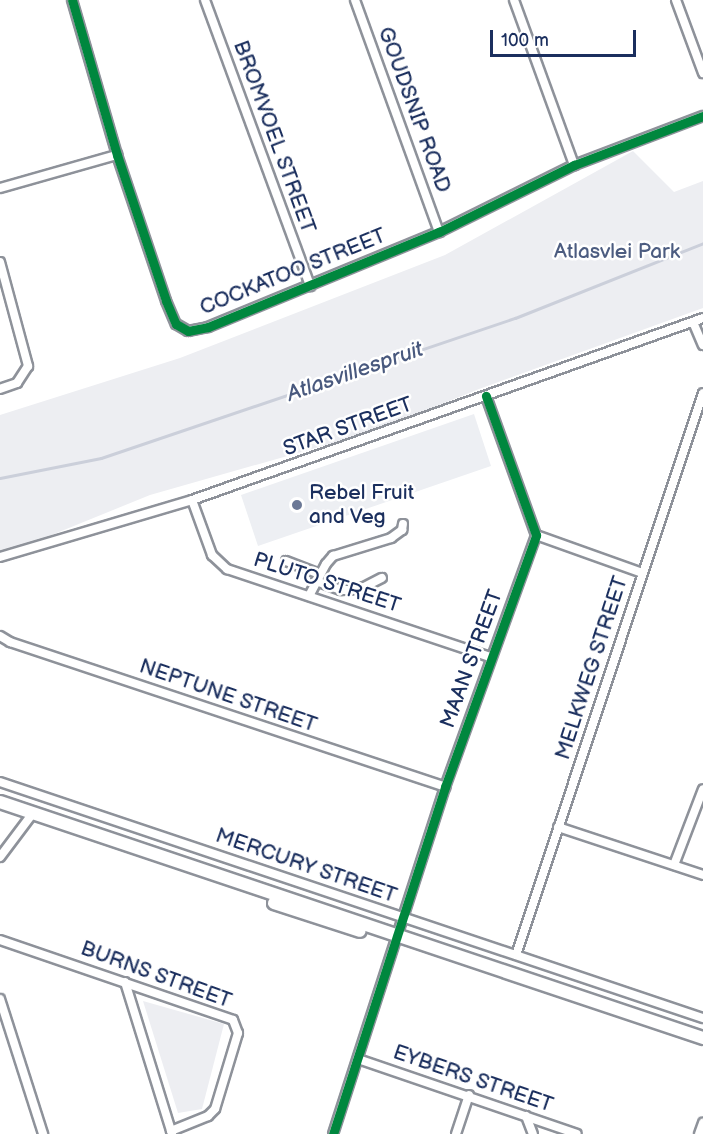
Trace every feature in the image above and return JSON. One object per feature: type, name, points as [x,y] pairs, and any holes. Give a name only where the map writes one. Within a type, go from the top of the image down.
[{"type":"street","name":"COCKATOO STREET","points":[[72,0],[117,155],[172,320],[188,331],[201,330],[310,286],[439,232],[574,165],[703,116]]},
{"type":"street","name":"BROMVOEL STREET","points":[[205,0],[310,286]]},
{"type":"street","name":"GOUDSNIP ROAD","points":[[355,0],[439,232]]},
{"type":"street","points":[[514,0],[574,165]]},
{"type":"street","points":[[676,0],[703,73]]},
{"type":"street","points":[[0,188],[117,155]]},
{"type":"street","points":[[0,262],[28,366],[19,382],[0,389]]},
{"type":"street","name":"STAR STREET","points":[[0,557],[192,500],[703,318]]},
{"type":"street","points":[[693,322],[703,345]]},
{"type":"street","name":"MELKWEG STREET","points":[[516,954],[703,393]]},
{"type":"street","points":[[486,396],[536,535],[642,573]]},
{"type":"street","name":"PLUTO STREET","points":[[192,500],[210,549],[221,565],[490,657]]},
{"type":"street","points":[[309,596],[333,556],[391,538],[402,530],[403,524]]},
{"type":"street","name":"MAAN STREET","points":[[333,1134],[445,788],[490,657],[536,535]]},
{"type":"street","points":[[286,561],[341,590],[364,587],[382,578]]},
{"type":"street","name":"NEPTUNE STREET","points":[[0,636],[10,642],[445,788]]},
{"type":"street","name":"MERCURY STREET","points":[[0,782],[703,1018]]},
{"type":"street","points":[[674,865],[703,789]]},
{"type":"street","name":"MERCURY STREET","points":[[0,802],[32,817]]},
{"type":"street","name":"MERCURY STREET","points":[[0,810],[32,817],[703,1044]]},
{"type":"street","points":[[0,857],[32,817]]},
{"type":"street","points":[[558,827],[703,875]]},
{"type":"street","name":"MERCURY STREET","points":[[397,939],[703,1038]]},
{"type":"street","name":"BURNS STREET","points":[[0,940],[230,1017],[237,1028],[215,1109],[208,1116],[172,1133]]},
{"type":"street","points":[[126,982],[172,1133]]},
{"type":"street","points":[[0,999],[43,1134]]},
{"type":"street","name":"EYBERS STREET","points":[[358,1059],[469,1095],[577,1134]]},
{"type":"street","points":[[456,1134],[469,1095]]},
{"type":"street","points":[[526,1116],[533,1134]]},
{"type":"street","points":[[699,1134],[703,1123]]},
{"type":"shaded area","points":[[474,414],[491,466],[258,546],[241,495]]},
{"type":"green space","name":"Atlasvlei Park","points":[[633,151],[674,192],[703,181],[703,308],[479,389],[375,431],[150,495],[0,556],[0,415],[180,358],[445,255]]},
{"type":"green space","points":[[143,1001],[224,1024],[202,1109],[178,1113]]},
{"type":"waterway","name":"Atlasvillespruit","points":[[0,478],[101,458],[515,318],[703,243]]},
{"type":"cycle path","points":[[72,0],[117,155],[166,301],[176,324],[188,331],[208,327],[439,232],[574,165],[703,116]]},
{"type":"cycle path","points":[[333,1134],[445,787],[536,535],[486,396]]},
{"type":"place","name":"Rebel Fruit and Veg","points":[[297,505]]}]
